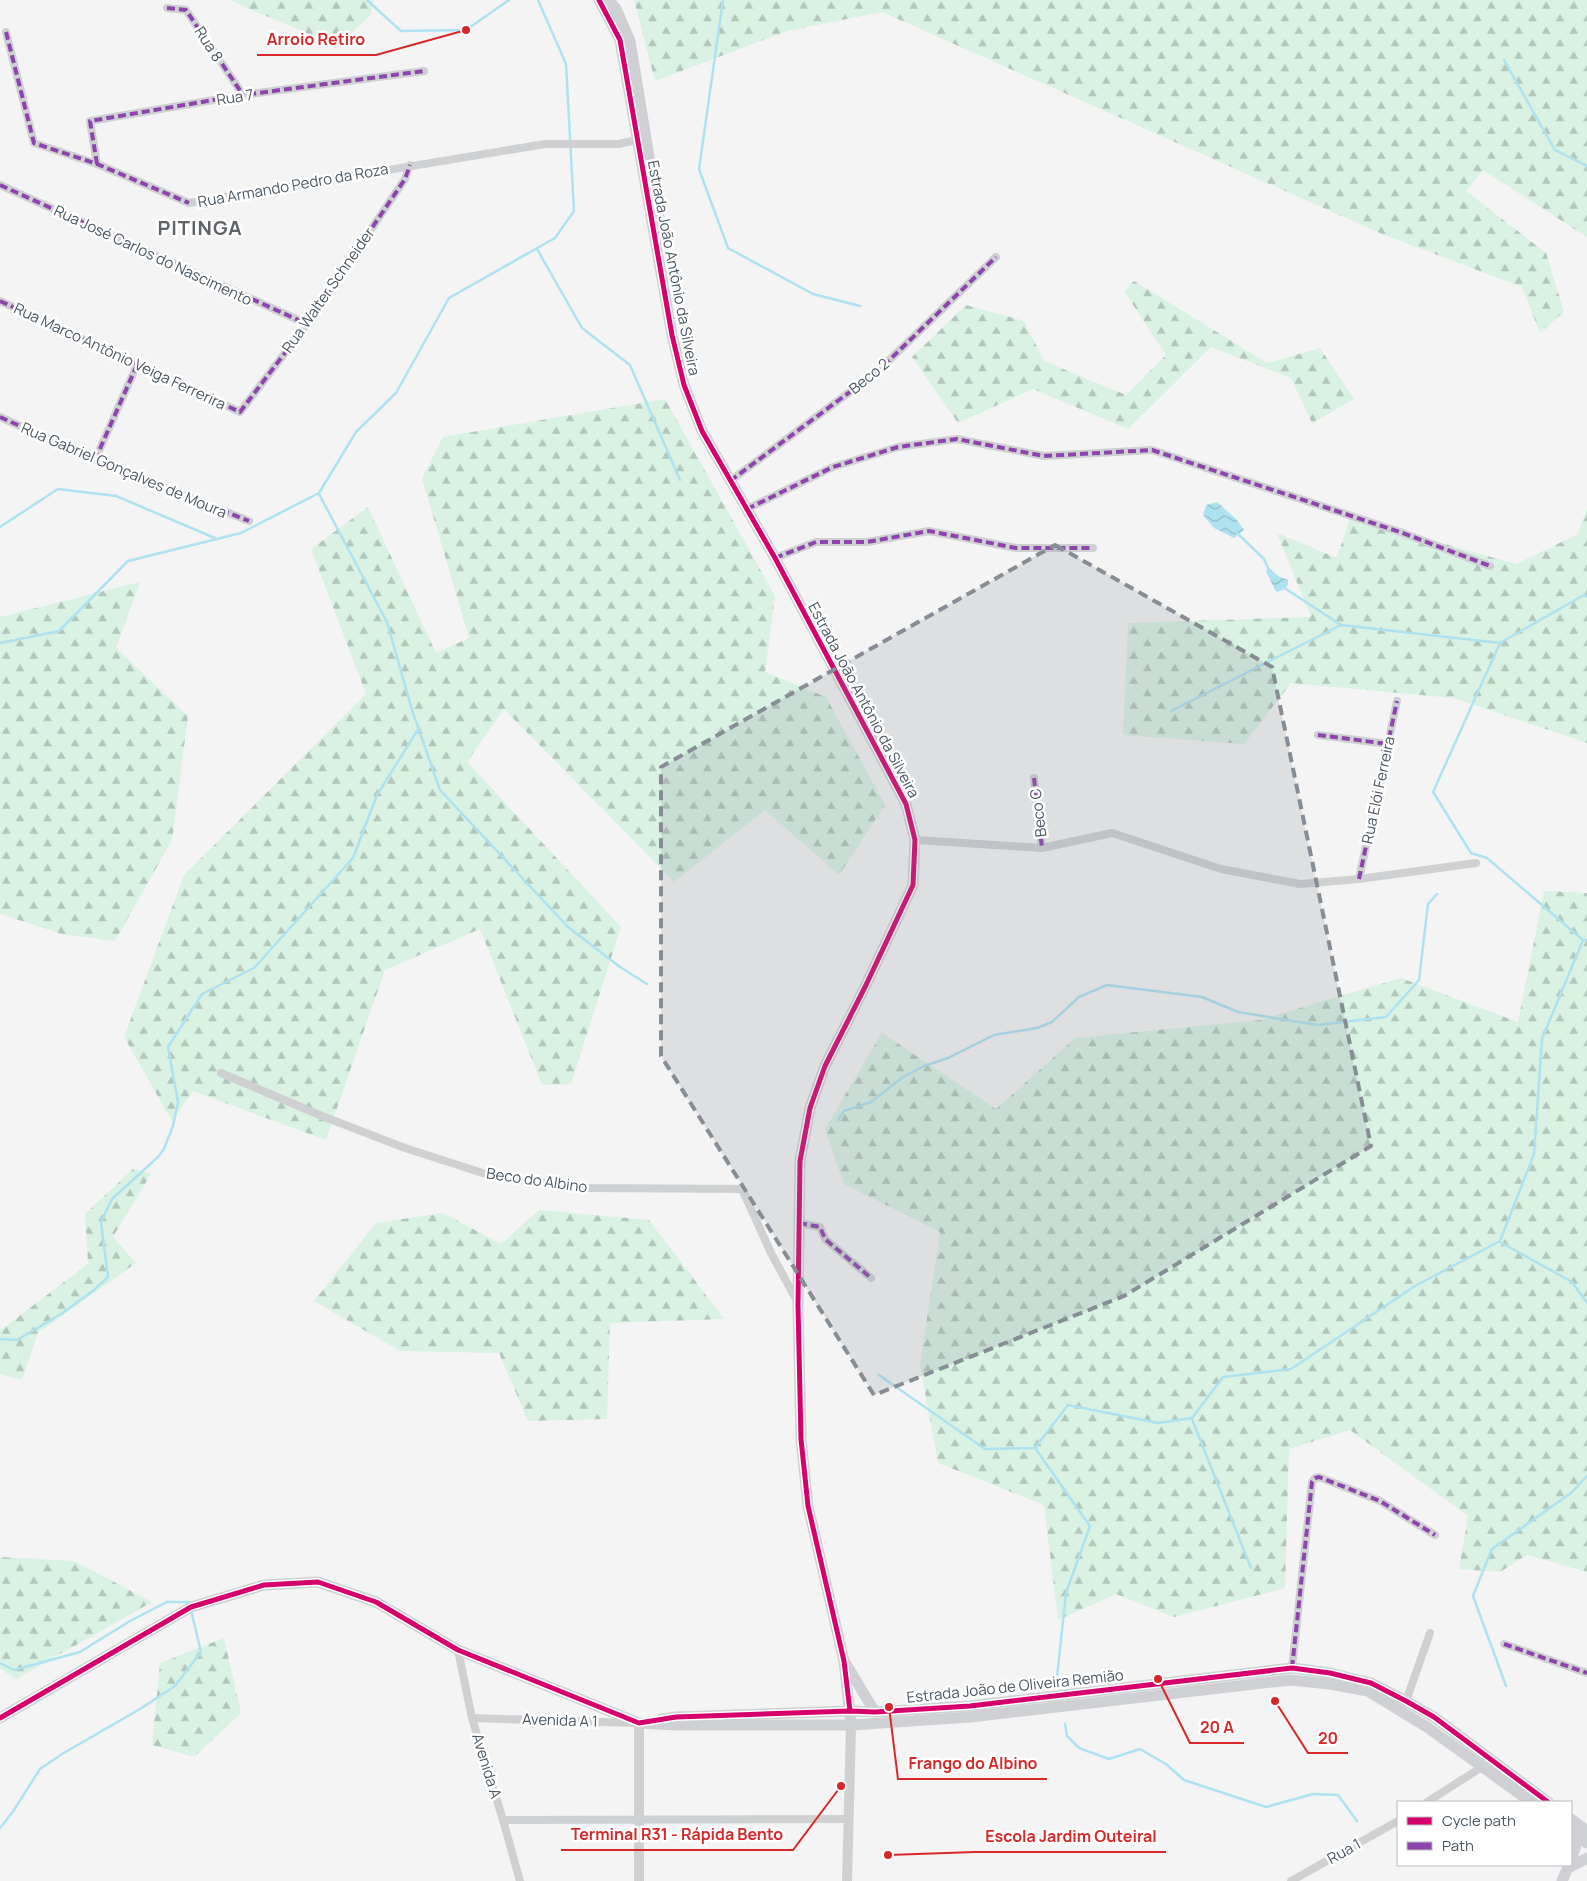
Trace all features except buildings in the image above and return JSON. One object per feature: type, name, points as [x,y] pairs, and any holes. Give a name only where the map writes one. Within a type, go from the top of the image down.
[{"type":"main road","name":"Estrada João Antônio da Silveira","points":[[599,0],[620,40],[641,140]]},
{"type":"main road","name":"Estrada João Antônio da Silveira","points":[[609,0],[616,9],[630,41],[641,140],[672,335],[684,385],[702,431],[775,558],[906,804],[915,840],[913,885],[825,1066],[810,1108],[800,1161],[798,1305],[802,1439],[808,1506],[844,1661],[851,1724]]},
{"type":"main road","name":"Estrada João de Oliveira Remião","points":[[0,1718],[191,1607],[264,1585],[318,1582],[376,1602],[458,1650],[639,1723],[676,1725],[851,1724],[970,1717],[1290,1680],[1330,1684],[1368,1691],[1419,1722],[1530,1801]]},
{"type":"main road","name":"Estrada João Antônio da Silveira","points":[[844,1661],[875,1712]]},
{"type":"main road","name":"Estrada João de Oliveira Remião","points":[[639,1723],[676,1717],[850,1711],[875,1712],[970,1706],[1292,1668],[1330,1673],[1371,1683],[1406,1700],[1434,1716],[1547,1801]]},
{"type":"main road","points":[[851,1724],[870,1720],[875,1712]]},
{"type":"main road","points":[[1572,1854],[1579,1831]]},
{"type":"main road","points":[[1572,1863],[1587,1858]]},
{"type":"main road","points":[[1562,1881],[1568,1866]]},
{"type":"street","name":"Rua 8","points":[[167,8],[186,10],[243,95]]},
{"type":"street","name":"Rua Armando Pedro da Roza","points":[[6,32],[34,143],[97,164],[189,203],[546,144],[619,144],[641,140]]},
{"type":"street","name":"Rua 7","points":[[97,164],[90,121],[243,95],[424,71]]},
{"type":"street","name":"Rua Walter Schneider","points":[[240,412],[307,324],[405,179],[410,165]]},
{"type":"street","name":"Rua José Carlos do Nascimento","points":[[0,185],[307,324]]},
{"type":"street","name":"Beco 2","points":[[730,481],[878,371],[996,257]]},
{"type":"street","name":"Rua Marco Antônio Veiga Ferrerira","points":[[0,300],[240,412]]},
{"type":"street","points":[[95,460],[137,365]]},
{"type":"street","name":"Rua Gabriel Gonçalves de Moura","points":[[0,417],[95,460],[249,521]]},
{"type":"street","points":[[747,509],[833,467],[898,447],[957,440],[1044,456],[1152,450],[1400,532],[1490,566]]},
{"type":"street","points":[[775,558],[816,542],[866,542],[929,531],[1016,548],[1093,548]]},
{"type":"street","name":"Rua Elói Ferreira","points":[[1358,879],[1397,701]]},
{"type":"street","points":[[1318,735],[1388,744]]},
{"type":"street","name":"Beco C","points":[[1034,778],[1042,848]]},
{"type":"street","points":[[915,840],[1042,848],[1112,833],[1221,869],[1300,884],[1358,879],[1476,863]]},
{"type":"street","name":"Beco do Albino","points":[[221,1073],[331,1120],[405,1148],[495,1177],[588,1188],[742,1189],[770,1253],[798,1305]]},
{"type":"street","points":[[799,1223],[820,1226],[825,1239],[871,1278]]},
{"type":"street","points":[[1292,1668],[1312,1482],[1315,1478],[1319,1477],[1380,1501],[1435,1535]]},
{"type":"street","points":[[1406,1700],[1430,1633]]},
{"type":"street","points":[[1504,1644],[1587,1673]]},
{"type":"street","name":"Avenida A","points":[[458,1650],[472,1718],[504,1820],[520,1881]]},
{"type":"street","name":"Avenida A 1","points":[[472,1718],[639,1723]]},
{"type":"street","points":[[639,1723],[639,1881]]},
{"type":"street","points":[[847,1881],[851,1724]]},
{"type":"street","points":[[1429,1801],[1482,1767]]},
{"type":"street","points":[[504,1820],[848,1819]]},
{"type":"street","name":"Rua 1","points":[[1291,1881],[1397,1822]]},
{"type":"highlighted area","points":[[1055,545],[1272,667],[1371,1146],[1124,1296],[874,1395],[661,1056],[661,767]]},
{"type":"green space","points":[[229,0],[374,0],[370,16],[337,46]]},
{"type":"green space","points":[[634,0],[1587,0],[1587,237],[1483,170],[1466,191],[1546,253],[1564,312],[1540,333],[1522,287],[1382,234],[882,12],[787,31],[655,81]]},
{"type":"green space","points":[[1134,281],[1267,363],[1320,348],[1354,399],[1312,423],[1291,378],[1211,347],[1128,429],[1033,389],[958,423],[912,357],[966,305],[1024,321],[1044,361],[1126,395],[1166,355],[1124,291]]},
{"type":"green space","points":[[665,399],[775,596],[765,672],[826,697],[885,805],[839,875],[765,810],[674,882],[504,709],[467,762],[621,927],[571,1084],[542,1085],[480,929],[385,970],[326,1140],[193,1091],[172,1121],[124,1037],[184,875],[366,694],[311,549],[368,507],[436,653],[469,638],[422,478],[443,437]]},
{"type":"green space","points":[[1587,508],[1587,743],[1453,698],[1291,683],[1244,744],[1123,735],[1128,623],[1311,617],[1277,533],[1337,558],[1350,517],[1516,564],[1578,534]]},
{"type":"green space","points":[[140,582],[116,648],[188,716],[172,840],[115,941],[62,934],[0,914],[0,617]]},
{"type":"green space","points":[[1544,891],[1587,893],[1587,1572],[1527,1555],[1500,1572],[1459,1569],[1468,1516],[1350,1430],[1289,1449],[1285,1588],[1174,1617],[1116,1594],[1058,1620],[1044,1505],[938,1463],[920,1365],[940,1232],[844,1184],[825,1129],[882,1033],[996,1109],[1075,1038],[1260,1020],[1401,978],[1518,1022]]},
{"type":"green space","points":[[133,1169],[151,1174],[113,1237],[136,1263],[38,1333],[22,1380],[0,1374],[0,1327],[2,1329],[88,1264],[85,1214]]},
{"type":"green space","points":[[539,1210],[649,1220],[724,1319],[610,1323],[607,1419],[528,1421],[499,1353],[400,1351],[314,1301],[376,1223],[443,1213],[501,1244]]},
{"type":"green space","points":[[0,1557],[74,1561],[152,1602],[16,1679],[0,1669]]},
{"type":"green space","points":[[224,1638],[241,1713],[194,1757],[152,1745],[160,1663]]},
{"type":"water","points":[[1217,502],[1236,519],[1244,530],[1234,538],[1214,528],[1203,515],[1206,505]]},
{"type":"water","points":[[1269,568],[1278,576],[1288,580],[1288,585],[1283,590],[1277,592],[1275,590],[1266,571]]},
{"type":"waterway","points":[[367,0],[401,31],[466,30],[509,0]]},
{"type":"waterway","points":[[0,643],[59,631],[128,561],[241,533],[319,493],[356,432],[396,393],[449,298],[555,238],[574,211],[566,64],[538,0]]},
{"type":"waterway","points":[[723,0],[699,169],[728,248],[813,294],[860,306]]},
{"type":"waterway","points":[[1504,60],[1555,150],[1587,166]]},
{"type":"waterway","points":[[537,249],[582,328],[630,365],[680,480]]},
{"type":"waterway","points":[[0,527],[58,489],[116,496],[215,538]]},
{"type":"waterway","points":[[319,494],[387,622],[412,710],[440,790],[568,927],[620,967],[647,984]]},
{"type":"waterway","points":[[1237,533],[1264,559],[1269,570]]},
{"type":"waterway","points":[[1283,587],[1341,625],[1500,643]]},
{"type":"waterway","points":[[1587,596],[1584,595],[1500,643],[1433,792],[1471,853],[1487,858],[1583,940],[1587,940]]},
{"type":"waterway","points":[[1171,711],[1341,625]]},
{"type":"waterway","points":[[0,1339],[17,1340],[61,1314],[94,1290],[108,1277],[101,1222],[112,1199],[158,1157],[164,1149],[173,1126],[178,1102],[168,1047],[202,994],[254,968],[353,858],[377,795],[419,728]]},
{"type":"waterway","points":[[838,1120],[844,1111],[871,1102],[903,1077],[924,1066],[948,1058],[994,1035],[1037,1028],[1052,1022],[1079,997],[1107,985],[1202,997],[1238,1012],[1317,1025],[1386,1017],[1419,980],[1428,904],[1437,894]]},
{"type":"waterway","points":[[879,1375],[985,1449],[1035,1448],[1068,1405],[1158,1423],[1192,1418],[1223,1377],[1291,1369],[1415,1286],[1500,1241],[1534,1154],[1542,1039],[1583,940]]},
{"type":"waterway","points":[[1500,1242],[1572,1282],[1587,1303]]},
{"type":"waterway","points":[[1192,1419],[1251,1568]]},
{"type":"waterway","points":[[1035,1448],[1090,1526],[1066,1593],[1057,1677],[1059,1687]]},
{"type":"waterway","points":[[1506,1686],[1473,1596],[1492,1549],[1571,1493],[1587,1476]]},
{"type":"waterway","points":[[0,1663],[14,1670],[80,1652],[130,1621],[167,1602],[189,1602]]},
{"type":"waterway","points":[[0,1828],[12,1813],[40,1769],[175,1686],[201,1652],[191,1610]]},
{"type":"waterway","points":[[1065,1724],[1067,1736],[1079,1748],[1109,1759],[1140,1749],[1166,1764],[1184,1780],[1266,1807],[1313,1794],[1338,1795],[1357,1821]]},
{"type":"marked path","points":[[167,8],[186,10],[243,95]]},
{"type":"marked path","points":[[6,32],[34,143],[97,164],[189,203]]},
{"type":"marked path","points":[[97,164],[90,121],[243,95],[424,71]]},
{"type":"marked path","points":[[0,301],[240,412],[307,324],[405,179],[410,165]]},
{"type":"marked path","points":[[0,185],[307,324]]},
{"type":"marked path","points":[[730,481],[878,371],[996,257]]},
{"type":"marked path","points":[[95,460],[137,365]]},
{"type":"marked path","points":[[0,417],[95,460],[249,521]]},
{"type":"marked path","points":[[747,509],[833,467],[898,447],[957,439],[1044,456],[1152,450],[1400,532],[1490,566]]},
{"type":"marked path","points":[[775,558],[816,542],[867,542],[929,531],[1016,548],[1093,548]]},
{"type":"marked path","points":[[1359,879],[1397,701]]},
{"type":"marked path","points":[[1318,735],[1388,744]]},
{"type":"marked path","points":[[1034,778],[1042,848]]},
{"type":"marked path","points":[[799,1223],[820,1227],[825,1239],[871,1278]]},
{"type":"marked path","points":[[1292,1668],[1312,1482],[1315,1478],[1319,1477],[1380,1501],[1435,1535]]},
{"type":"marked path","points":[[1504,1644],[1587,1673]]},
{"type":"cycle path","points":[[599,0],[620,40],[672,335],[684,385],[702,431],[775,558],[906,804],[915,840],[913,885],[825,1066],[810,1108],[800,1161],[798,1305],[801,1439],[808,1506],[844,1661],[850,1711]]},
{"type":"cycle path","points":[[0,1718],[191,1607],[264,1585],[318,1582],[376,1602],[458,1650],[639,1723],[676,1717],[850,1711],[875,1712],[970,1706],[1292,1668],[1330,1673],[1371,1683],[1434,1717],[1547,1801]]},
{"type":"place","name":"Arroio Retiro","points":[[466,30]]},
{"type":"place","name":"20 A","points":[[1158,1679]]},
{"type":"place","name":"20","points":[[1275,1701]]},
{"type":"place","name":"Frango do Albino","points":[[889,1707]]},
{"type":"place","name":"Terminal R31 - Rápida Bento","points":[[841,1786]]},
{"type":"place","name":"Escola Jardim Outeiral","points":[[888,1855]]},
{"type":"district","name":"PITINGA","points":[[200,227]]}]
